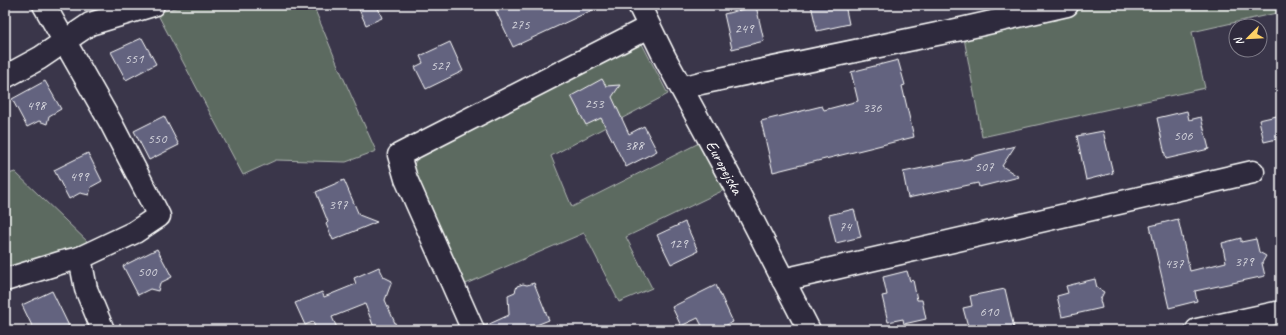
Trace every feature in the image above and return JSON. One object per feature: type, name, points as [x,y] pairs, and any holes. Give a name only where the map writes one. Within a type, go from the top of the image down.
[{"type":"street","points":[[5,280],[80,258],[136,232],[159,216],[111,123],[44,5]]},
{"type":"street","points":[[5,77],[40,58],[90,24],[153,5]]},
{"type":"street","name":"Europejska","points":[[639,5],[649,27],[739,194],[809,330]]},
{"type":"street","points":[[682,88],[1067,5]]},
{"type":"street","points":[[473,330],[406,179],[399,155],[649,27]]},
{"type":"street","points":[[783,280],[1254,172]]},
{"type":"street","points":[[80,258],[86,289],[103,330]]},
{"type":"street","points":[[1197,330],[1281,312]]},
{"type":"green space","points":[[185,5],[313,5],[376,151],[346,162],[276,160],[243,175],[157,13]]},
{"type":"green space","points":[[1090,5],[1281,5],[1281,12],[1254,18],[1228,18],[1228,24],[1192,32],[1205,88],[982,137],[964,38]]},
{"type":"green space","points":[[640,40],[668,94],[551,156],[572,207],[699,143],[724,190],[626,237],[652,288],[619,302],[584,233],[461,286],[413,166],[418,157]]},
{"type":"green space","points":[[15,172],[90,244],[5,271],[5,175]]},
{"type":"building","points":[[357,5],[377,5],[382,18],[366,25]]},
{"type":"building","points":[[493,5],[603,5],[513,47]]},
{"type":"building","points":[[811,5],[845,5],[849,24],[817,31]]},
{"type":"building","points":[[756,6],[764,41],[732,49],[724,14]]},
{"type":"building","points":[[142,38],[156,64],[126,80],[111,52]]},
{"type":"building","points":[[450,42],[463,71],[426,89],[415,67],[423,63],[420,56]]},
{"type":"building","points":[[898,60],[905,85],[902,86],[914,137],[773,172],[761,121],[822,106],[824,110],[858,101],[851,72]]},
{"type":"building","points":[[602,79],[606,86],[620,85],[612,97],[629,134],[644,126],[657,151],[626,167],[601,118],[586,125],[571,96]]},
{"type":"building","points":[[45,81],[61,109],[49,116],[47,124],[39,121],[27,127],[12,99]]},
{"type":"building","points":[[1187,111],[1189,120],[1201,117],[1209,149],[1166,159],[1157,118]]},
{"type":"building","points":[[1281,115],[1281,138],[1264,142],[1259,120]]},
{"type":"building","points":[[164,116],[179,145],[149,160],[134,131]]},
{"type":"building","points":[[1103,131],[1113,173],[1086,180],[1077,136]]},
{"type":"building","points":[[1015,146],[1002,166],[1019,177],[979,187],[978,183],[908,198],[903,172],[972,158],[971,157]]},
{"type":"building","points":[[88,153],[102,181],[91,187],[89,195],[80,193],[69,199],[54,170]]},
{"type":"building","points":[[344,180],[359,215],[377,222],[333,240],[326,224],[328,222],[316,192]]},
{"type":"building","points":[[854,209],[861,237],[836,243],[829,215]]},
{"type":"building","points":[[1178,219],[1190,271],[1226,262],[1222,243],[1241,238],[1241,242],[1256,239],[1259,252],[1266,256],[1262,263],[1265,276],[1195,291],[1197,301],[1169,308],[1150,226]]},
{"type":"building","points":[[685,222],[698,251],[671,264],[657,235]]},
{"type":"building","points":[[157,249],[172,277],[160,283],[158,291],[150,289],[138,295],[123,266]]},
{"type":"building","points":[[379,267],[384,277],[392,281],[385,300],[398,330],[375,330],[365,304],[332,317],[338,330],[316,330],[313,322],[305,325],[295,303],[322,292],[324,297],[356,284],[354,278]]},
{"type":"building","points":[[907,271],[910,281],[913,280],[917,300],[922,300],[926,319],[904,324],[903,319],[888,322],[882,296],[887,295],[883,277]]},
{"type":"building","points":[[1095,279],[1097,288],[1104,292],[1100,300],[1102,308],[1062,317],[1057,296],[1068,293],[1066,286]]},
{"type":"building","points":[[534,283],[549,320],[524,330],[485,330],[485,326],[509,315],[508,295],[515,292],[517,286]]},
{"type":"building","points":[[716,285],[733,322],[716,330],[704,330],[698,318],[681,326],[672,307]]},
{"type":"building","points":[[1005,289],[1014,328],[1003,330],[969,330],[963,308],[972,306],[970,296]]},
{"type":"building","points":[[52,291],[69,326],[60,330],[34,330],[22,305]]}]
